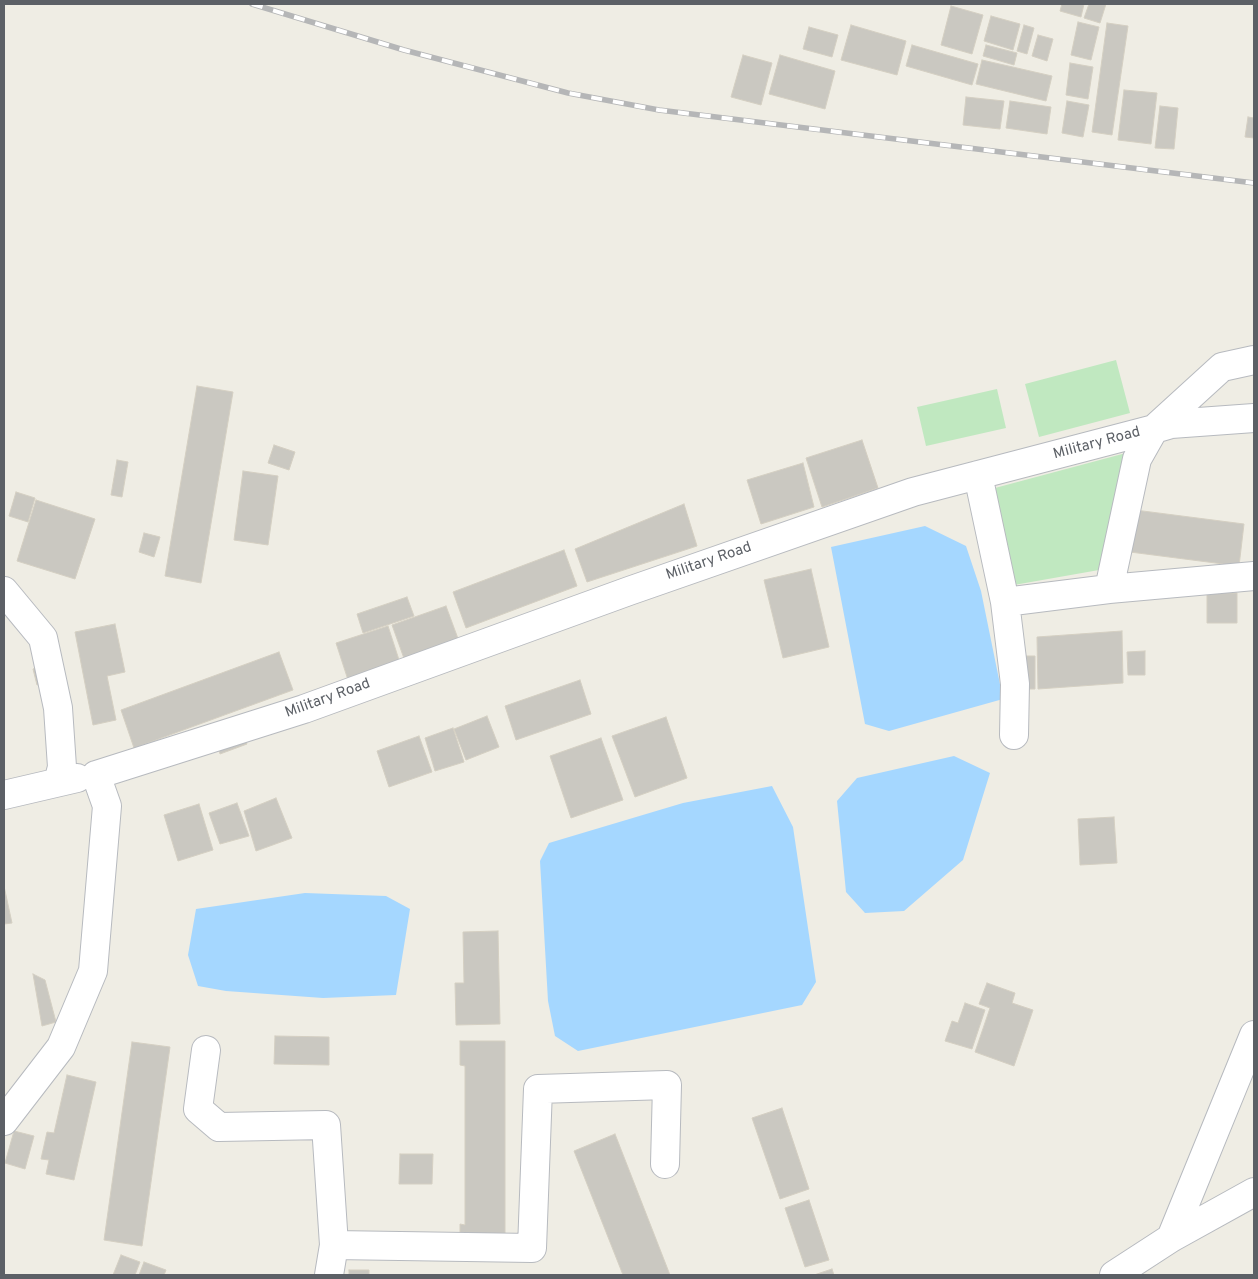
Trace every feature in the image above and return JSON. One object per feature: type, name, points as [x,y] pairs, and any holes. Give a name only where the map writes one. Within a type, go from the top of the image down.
[{"type":"street","name":"Military Road","points":[[4,795],[96,775],[304,709],[782,536],[913,492],[1154,429],[1222,367],[1254,360]]},
{"type":"street","points":[[1109,589],[1137,459],[1154,429],[1171,424],[1254,418]]},
{"type":"street","points":[[978,475],[1005,602],[1015,684],[1014,735]]},
{"type":"street","points":[[1005,602],[1109,589],[1254,576]]},
{"type":"street","points":[[4,591],[43,638],[58,708],[62,767],[58,782]]},
{"type":"street","points":[[4,1121],[61,1047],[93,971],[107,806],[96,775]]},
{"type":"street","points":[[1171,1238],[1254,1035]]},
{"type":"street","points":[[206,1050],[198,1109],[219,1127],[326,1125],[334,1245],[329,1275]]},
{"type":"street","points":[[334,1245],[532,1248],[538,1089],[667,1085],[665,1164]]},
{"type":"street","points":[[1114,1275],[1171,1238],[1254,1192]]},
{"type":"green space","points":[[1116,360],[1130,413],[1039,437],[1025,384]]},
{"type":"green space","points":[[997,389],[1006,428],[926,446],[917,407]]},
{"type":"green space","points":[[1126,453],[1099,570],[1014,585],[995,488]]},
{"type":"water","points":[[925,526],[966,546],[981,591],[1003,699],[889,731],[865,724],[831,547]]},
{"type":"water","points":[[954,756],[990,773],[963,860],[904,911],[865,913],[846,892],[837,801],[857,778]]},
{"type":"water","points":[[772,786],[793,827],[816,982],[802,1005],[578,1051],[555,1036],[548,1001],[540,861],[549,843],[683,803]]},
{"type":"water","points":[[305,893],[386,896],[410,909],[396,995],[323,998],[226,991],[198,986],[188,955],[196,909]]},
{"type":"building","points":[[1062,4],[1084,4],[1081,17],[1060,11]]},
{"type":"building","points":[[1089,4],[1106,4],[1100,23],[1084,18]]},
{"type":"building","points":[[951,6],[983,15],[972,54],[941,45]]},
{"type":"building","points":[[991,16],[1020,24],[1013,50],[984,41]]},
{"type":"building","points":[[1078,22],[1099,27],[1091,60],[1071,55]]},
{"type":"building","points":[[1107,23],[1128,26],[1112,135],[1092,132]]},
{"type":"building","points":[[851,25],[906,41],[897,75],[841,60]]},
{"type":"building","points":[[1024,25],[1034,28],[1027,54],[1017,51]]},
{"type":"building","points":[[809,27],[838,35],[832,57],[803,49]]},
{"type":"building","points":[[1038,35],[1053,39],[1047,61],[1032,56]]},
{"type":"building","points":[[912,45],[978,64],[972,85],[906,66]]},
{"type":"building","points":[[986,45],[1017,53],[1014,65],[983,56]]},
{"type":"building","points":[[743,55],[772,63],[761,105],[731,97]]},
{"type":"building","points":[[780,55],[835,71],[825,109],[769,94]]},
{"type":"building","points":[[982,60],[1052,76],[1046,101],[976,84]]},
{"type":"building","points":[[1070,63],[1093,67],[1088,99],[1066,95]]},
{"type":"building","points":[[1124,90],[1157,93],[1151,144],[1118,140]]},
{"type":"building","points":[[966,97],[1004,101],[1000,129],[963,125]]},
{"type":"building","points":[[1010,101],[1051,107],[1047,134],[1006,128]]},
{"type":"building","points":[[1067,101],[1089,105],[1083,137],[1062,133]]},
{"type":"building","points":[[1160,106],[1178,108],[1174,149],[1155,148]]},
{"type":"building","points":[[1248,117],[1254,118],[1254,138],[1245,137]]},
{"type":"building","points":[[197,386],[233,392],[201,583],[165,576]]},
{"type":"building","points":[[862,440],[878,488],[822,507],[806,458]]},
{"type":"building","points":[[274,445],[295,452],[289,470],[268,463]]},
{"type":"building","points":[[117,460],[128,462],[122,497],[111,495]]},
{"type":"building","points":[[803,463],[814,507],[761,524],[747,480]]},
{"type":"building","points":[[243,471],[278,476],[268,545],[234,540]]},
{"type":"building","points":[[16,492],[35,498],[28,522],[9,516]]},
{"type":"building","points":[[36,500],[95,519],[75,579],[17,561]]},
{"type":"building","points":[[684,504],[697,546],[587,582],[575,549]]},
{"type":"building","points":[[1135,510],[1244,524],[1239,566],[1130,552]]},
{"type":"building","points":[[144,533],[160,537],[154,557],[139,552]]},
{"type":"building","points":[[564,550],[577,586],[466,628],[453,592]]},
{"type":"building","points":[[811,569],[829,647],[783,658],[764,580]]},
{"type":"building","points":[[1207,593],[1237,593],[1237,623],[1207,623]]},
{"type":"building","points":[[407,597],[414,616],[363,633],[357,614]]},
{"type":"building","points":[[446,606],[460,644],[406,664],[392,625]]},
{"type":"building","points":[[115,624],[125,672],[107,676],[116,720],[93,725],[75,632]]},
{"type":"building","points":[[388,626],[401,666],[349,683],[336,643]]},
{"type":"building","points":[[1122,631],[1123,683],[1038,689],[1037,637]]},
{"type":"building","points":[[1145,651],[1145,675],[1128,675],[1127,652]]},
{"type":"building","points":[[279,652],[293,690],[134,748],[121,710]]},
{"type":"building","points":[[1023,656],[1035,656],[1035,689],[1024,689]]},
{"type":"building","points":[[43,665],[47,682],[37,685],[33,669]]},
{"type":"building","points":[[580,680],[591,714],[516,740],[505,706]]},
{"type":"building","points":[[487,716],[499,747],[466,760],[454,729]]},
{"type":"building","points":[[666,717],[687,778],[635,797],[612,736]]},
{"type":"building","points":[[453,728],[464,762],[435,771],[425,738]]},
{"type":"building","points":[[243,735],[247,744],[220,754],[218,746]]},
{"type":"building","points":[[419,736],[432,772],[389,787],[377,751]]},
{"type":"building","points":[[601,738],[623,800],[571,818],[550,756]]},
{"type":"building","points":[[276,798],[292,838],[256,851],[244,811]]},
{"type":"building","points":[[237,803],[249,836],[220,844],[209,813]]},
{"type":"building","points":[[199,804],[213,850],[178,861],[164,815]]},
{"type":"building","points":[[1114,817],[1117,863],[1080,865],[1078,819]]},
{"type":"building","points":[[4,886],[12,923],[4,924]]},
{"type":"building","points":[[498,931],[500,1024],[456,1025],[455,983],[464,983],[463,932]]},
{"type":"building","points":[[33,974],[45,980],[56,1022],[42,1026]]},
{"type":"building","points":[[987,983],[1015,993],[1012,1003],[1033,1010],[1014,1066],[975,1052],[990,1008],[979,1004]]},
{"type":"building","points":[[965,1003],[985,1010],[972,1049],[945,1041],[952,1021],[958,1023]]},
{"type":"building","points":[[275,1036],[329,1037],[329,1065],[274,1064]]},
{"type":"building","points":[[460,1041],[505,1041],[505,1233],[460,1234],[460,1224],[465,1225],[465,1066],[460,1065]]},
{"type":"building","points":[[132,1042],[170,1047],[142,1246],[104,1240]]},
{"type":"building","points":[[67,1075],[96,1082],[74,1180],[46,1174],[49,1160],[41,1159],[47,1132],[54,1133]]},
{"type":"building","points":[[782,1108],[809,1189],[780,1199],[752,1118]]},
{"type":"building","points":[[14,1131],[34,1136],[25,1169],[5,1163]]},
{"type":"building","points":[[615,1134],[670,1275],[623,1275],[574,1151]]},
{"type":"building","points":[[400,1154],[433,1154],[432,1184],[399,1184]]},
{"type":"building","points":[[809,1200],[829,1260],[805,1267],[785,1208]]},
{"type":"building","points":[[121,1255],[140,1262],[135,1275],[113,1275]]},
{"type":"building","points":[[144,1262],[166,1270],[164,1275],[139,1275]]},
{"type":"building","points":[[832,1269],[834,1275],[814,1275]]},
{"type":"building","points":[[349,1270],[369,1270],[369,1275],[349,1275]]},
{"type":"railway","points":[[252,4],[404,50],[568,93],[659,110],[1254,183]]}]
